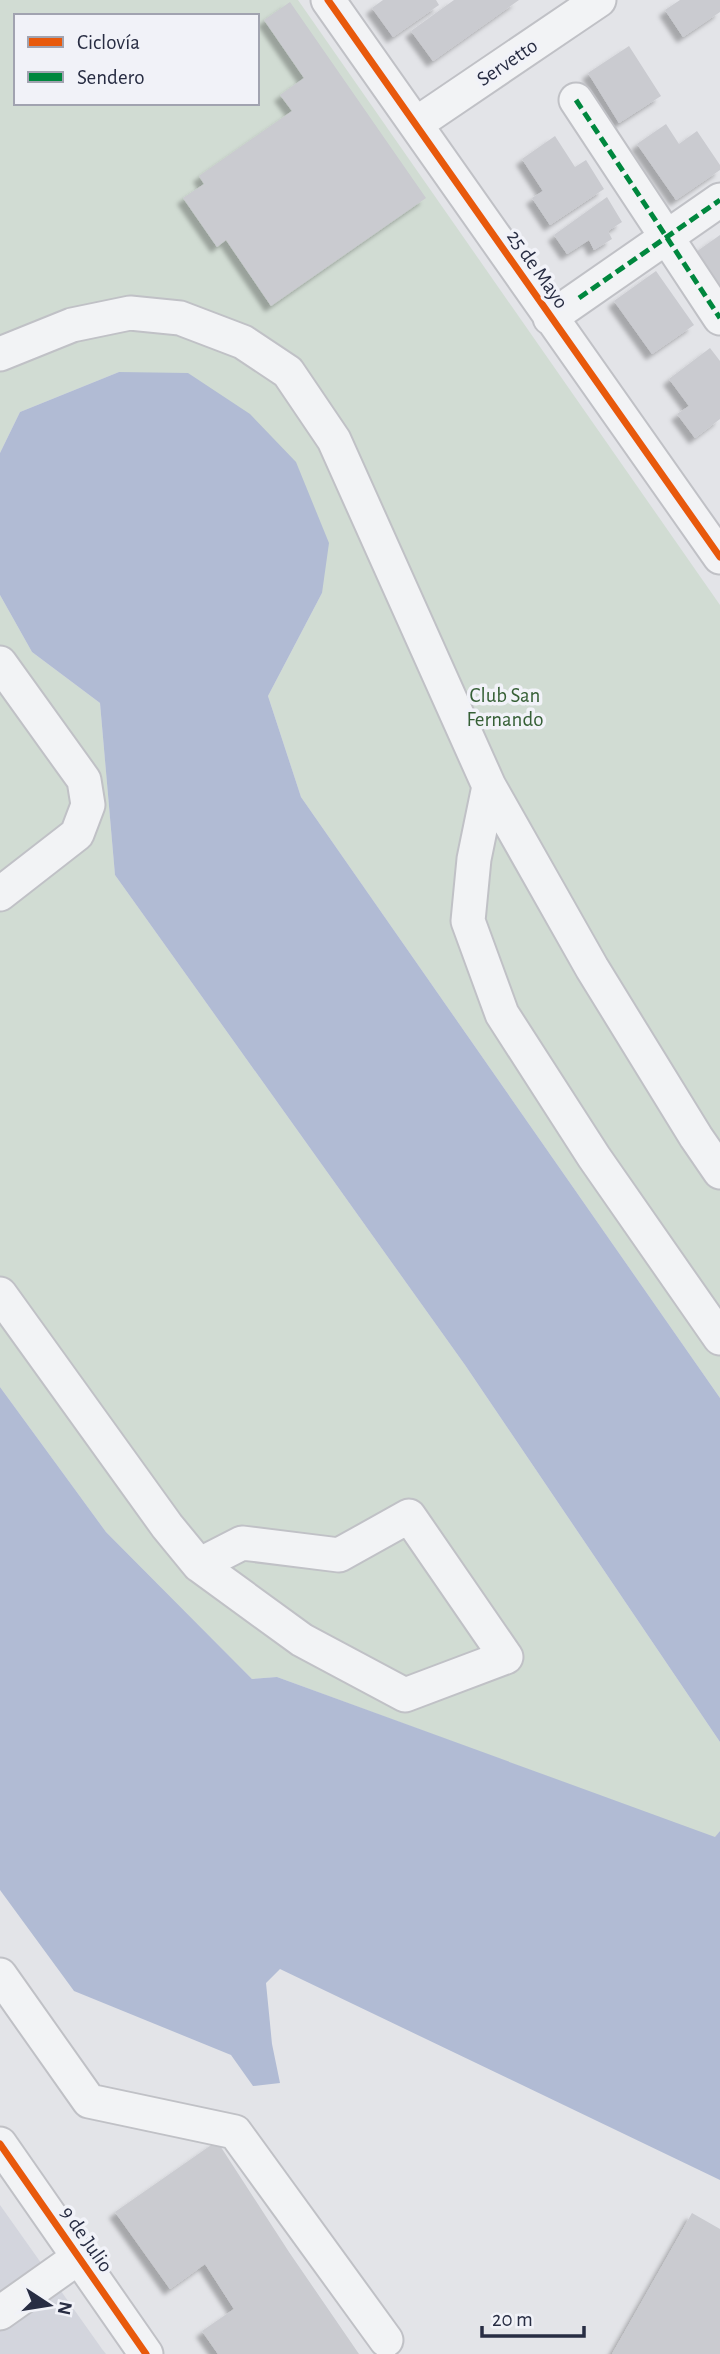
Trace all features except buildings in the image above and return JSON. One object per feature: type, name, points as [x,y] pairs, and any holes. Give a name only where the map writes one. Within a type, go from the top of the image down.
[{"type":"street","name":"25 de Mayo","points":[[328,0],[550,318],[718,550]]},
{"type":"street","name":"Servetto","points":[[416,124],[599,0]]},
{"type":"street","points":[[576,100],[720,318]]},
{"type":"street","points":[[550,318],[720,200]]},
{"type":"street","points":[[0,354],[72,325],[130,313],[180,318],[243,342],[288,372],[334,440],[489,786],[592,968],[720,1172]]},
{"type":"street","points":[[0,663],[84,780],[88,805],[77,834],[0,894]]},
{"type":"street","points":[[489,786],[474,859],[468,921],[502,1014],[594,1157],[720,1338]]},
{"type":"street","points":[[0,1294],[167,1526],[199,1565],[302,1640],[405,1695],[506,1657],[409,1516],[339,1555],[243,1543],[199,1565]]},
{"type":"street","points":[[0,1976],[89,2101],[235,2132],[386,2340]]},
{"type":"street","name":"9 de Julio","points":[[0,2144],[146,2354]]},
{"type":"street","points":[[0,2312],[79,2257]]},
{"type":"shaded area","points":[[0,2205],[102,2349],[106,2354],[0,2354]]},
{"type":"green space","name":"Club San Fernando","points":[[0,0],[298,0],[720,605],[720,1398],[301,797],[268,696],[322,593],[119,372],[20,412],[0,453]]},
{"type":"green space","points":[[0,595],[32,652],[100,703],[115,875],[465,1365],[720,1742],[720,1831],[715,1838],[277,1677],[252,1679],[106,1532],[0,1387]]},
{"type":"water","points":[[119,372],[188,373],[250,414],[296,462],[329,543],[322,593],[268,696],[301,797],[720,1398],[720,1742],[465,1365],[115,875],[100,703],[32,652],[0,595],[0,453],[20,412]]},
{"type":"water","points":[[0,1387],[106,1532],[252,1679],[277,1677],[715,1837],[720,1831],[720,2180],[280,1969],[266,1983],[272,2044],[280,2083],[253,2086],[231,2055],[74,1991],[0,1890]]},
{"type":"marked path","points":[[576,100],[720,318]]},
{"type":"marked path","points":[[579,298],[720,200]]},
{"type":"cycle path","points":[[328,0],[720,557]]},
{"type":"cycle path","points":[[0,2144],[146,2354]]}]
